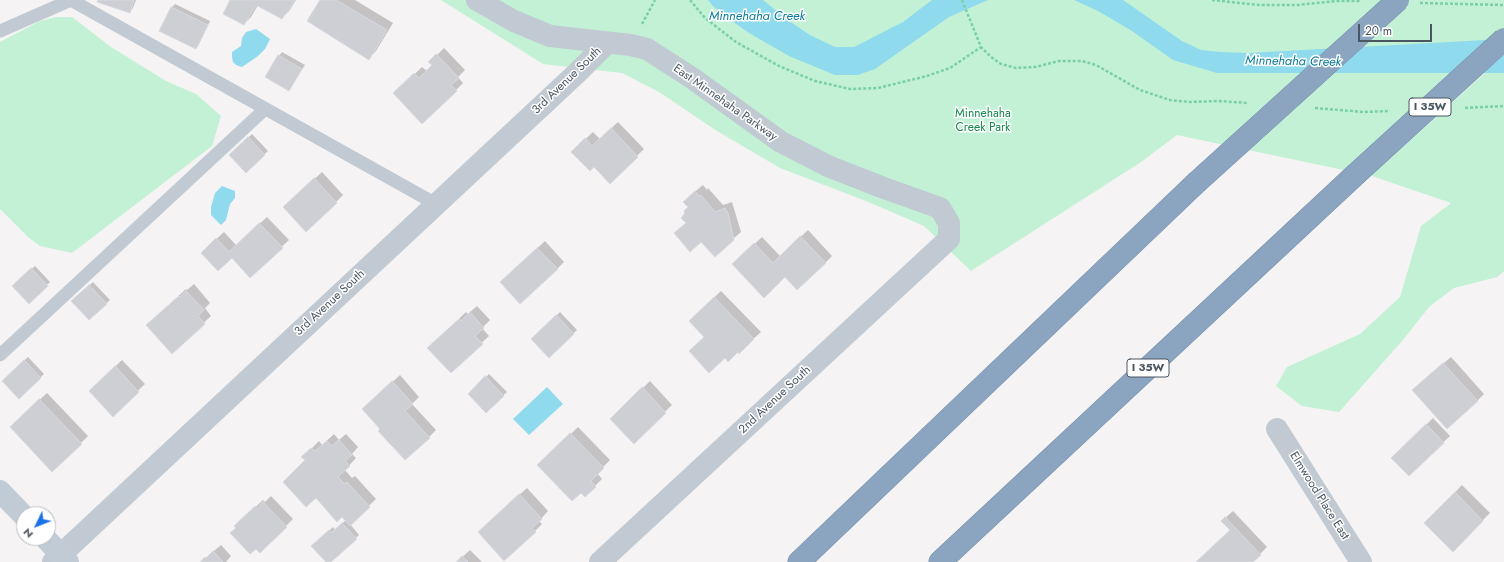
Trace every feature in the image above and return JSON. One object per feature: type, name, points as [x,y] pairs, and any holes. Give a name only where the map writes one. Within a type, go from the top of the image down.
[{"type":"highway","points":[[799,562],[1196,183],[1398,0]]},
{"type":"highway","name":"I 35W","points":[[940,562],[1355,175],[1504,39]]},
{"type":"street","name":"East Minnehaha Parkway","points":[[477,0],[514,21],[550,36],[631,45],[647,50],[692,78],[781,142],[830,167],[940,208],[950,223],[949,239]]},
{"type":"street","name":"3rd Avenue South","points":[[60,560],[607,43]]},
{"type":"street","name":"2nd Avenue South","points":[[600,562],[949,239]]},
{"type":"street","name":"Elmwood Place East","points":[[1277,429],[1361,562]]},
{"type":"street","points":[[0,491],[16,508]]},
{"type":"street","points":[[50,546],[60,560]]},
{"type":"lane","points":[[0,31],[71,0],[436,204]]},
{"type":"lane","points":[[0,355],[265,109]]},
{"type":"path","points":[[690,0],[705,18],[736,42],[779,66],[815,81],[850,89],[878,88],[927,76],[950,68],[981,47]]},
{"type":"path","points":[[962,0],[981,47],[1001,64],[1016,68],[1035,67],[1059,61],[1082,61],[1096,65],[1140,90],[1170,100],[1190,102],[1219,101],[1249,103]]},
{"type":"path","points":[[1457,108],[1504,106]]},
{"type":"path","points":[[1310,108],[1364,112],[1395,111]]},
{"type":"green space","name":"Minnehaha Creek Park","points":[[441,0],[1504,0],[1504,55],[1379,169],[1504,56],[1504,271],[1497,277],[1454,288],[1430,306],[1402,341],[1339,412],[1302,406],[1276,386],[1287,367],[1360,334],[1400,297],[1421,226],[1451,203],[1372,176],[1177,135],[1141,162],[971,271],[924,226],[866,201],[780,168],[717,131],[659,92],[622,73],[543,64]]},
{"type":"green space","points":[[56,17],[72,17],[111,47],[166,81],[196,94],[221,116],[212,146],[72,253],[40,246],[28,237],[0,209],[0,42],[40,21]]},
{"type":"water","name":"Minnehaha Creek","points":[[708,0],[763,0],[789,21],[810,35],[835,47],[854,47],[903,22],[932,0],[988,0],[949,17],[875,69],[858,75],[835,75],[789,56],[749,33],[729,19]]},
{"type":"water","name":"Minnehaha Creek","points":[[1074,0],[1123,0],[1182,41],[1201,50],[1221,52],[1248,53],[1504,39],[1504,73],[1217,73],[1173,60],[1132,31],[1098,11]]},
{"type":"water","points":[[256,29],[270,39],[265,49],[242,67],[236,65],[233,62],[232,52],[241,46],[242,38],[246,32]]},
{"type":"water","points":[[222,186],[235,191],[235,198],[230,204],[226,220],[221,225],[211,215],[211,207],[215,193]]},
{"type":"water","points":[[547,387],[563,404],[529,435],[513,419]]},
{"type":"building","points":[[98,0],[134,0],[130,13],[97,2]]},
{"type":"building","points":[[230,0],[295,0],[282,19],[256,5],[244,25],[223,14]]},
{"type":"building","points":[[320,0],[336,0],[387,30],[369,60],[307,21]]},
{"type":"building","points":[[171,7],[208,25],[196,49],[159,31]]},
{"type":"building","points":[[436,54],[459,78],[451,85],[457,91],[422,124],[393,93],[414,73],[419,78],[432,65],[428,62]]},
{"type":"building","points":[[278,55],[302,69],[289,91],[265,77]]},
{"type":"building","points":[[611,128],[638,157],[610,184],[594,167],[590,171],[571,152],[585,138],[592,146]]},
{"type":"building","points":[[248,137],[265,155],[246,173],[229,155]]},
{"type":"building","points":[[314,178],[337,203],[306,232],[283,207]]},
{"type":"building","points":[[695,191],[699,196],[701,195],[715,212],[725,208],[728,213],[734,240],[715,257],[701,242],[690,252],[674,233],[686,223],[681,218],[685,213],[684,211],[688,207],[683,202]]},
{"type":"building","points":[[259,223],[283,248],[250,278],[232,258],[218,271],[201,253],[216,238],[229,252]]},
{"type":"building","points":[[800,236],[826,263],[797,290],[785,277],[764,298],[732,264],[754,243],[773,263]]},
{"type":"building","points":[[537,248],[558,269],[520,304],[500,282]]},
{"type":"building","points":[[31,268],[48,286],[29,304],[12,286]]},
{"type":"building","points":[[89,285],[107,304],[89,320],[71,301]]},
{"type":"building","points":[[186,291],[204,310],[198,316],[205,324],[172,354],[146,325]]},
{"type":"building","points":[[714,297],[754,339],[739,354],[738,352],[728,362],[725,358],[709,373],[689,351],[704,337],[689,321]]},
{"type":"building","points":[[470,312],[484,328],[475,336],[483,344],[451,373],[427,348],[459,319],[461,321]]},
{"type":"building","points":[[556,315],[574,334],[549,358],[531,339]]},
{"type":"building","points":[[24,360],[41,378],[19,399],[2,381]]},
{"type":"building","points":[[1443,363],[1478,401],[1447,429],[1412,390]]},
{"type":"building","points":[[115,366],[139,392],[113,417],[89,391]]},
{"type":"building","points":[[485,376],[504,396],[486,413],[468,394]]},
{"type":"building","points":[[392,381],[413,404],[405,411],[430,438],[405,460],[378,431],[380,429],[362,409]]},
{"type":"building","points":[[642,387],[666,413],[634,444],[610,419]]},
{"type":"building","points":[[39,399],[82,444],[52,472],[10,427]]},
{"type":"building","points":[[1426,424],[1444,443],[1409,476],[1391,458]]},
{"type":"building","points":[[570,433],[604,468],[591,481],[596,487],[585,497],[581,493],[572,501],[537,465]]},
{"type":"building","points":[[339,440],[352,455],[345,461],[350,466],[338,477],[345,484],[347,482],[370,507],[350,526],[342,517],[337,522],[316,498],[306,507],[283,482],[305,460],[301,457],[311,448],[315,451],[327,441],[332,446]]},
{"type":"building","points":[[1455,492],[1483,521],[1453,552],[1424,523]]},
{"type":"building","points":[[519,494],[542,519],[532,528],[536,532],[504,561],[478,532]]},
{"type":"building","points":[[263,502],[287,527],[260,553],[256,549],[250,554],[230,533],[236,528],[234,526],[255,506],[257,509]]},
{"type":"building","points":[[1225,517],[1261,555],[1253,562],[1196,562],[1230,530],[1221,521]]},
{"type":"building","points":[[342,523],[357,539],[331,562],[326,562],[311,546],[329,530],[331,533]]},
{"type":"building","points":[[213,551],[223,562],[200,562],[205,557],[206,558]]},
{"type":"building","points":[[462,556],[468,562],[456,562]]}]
